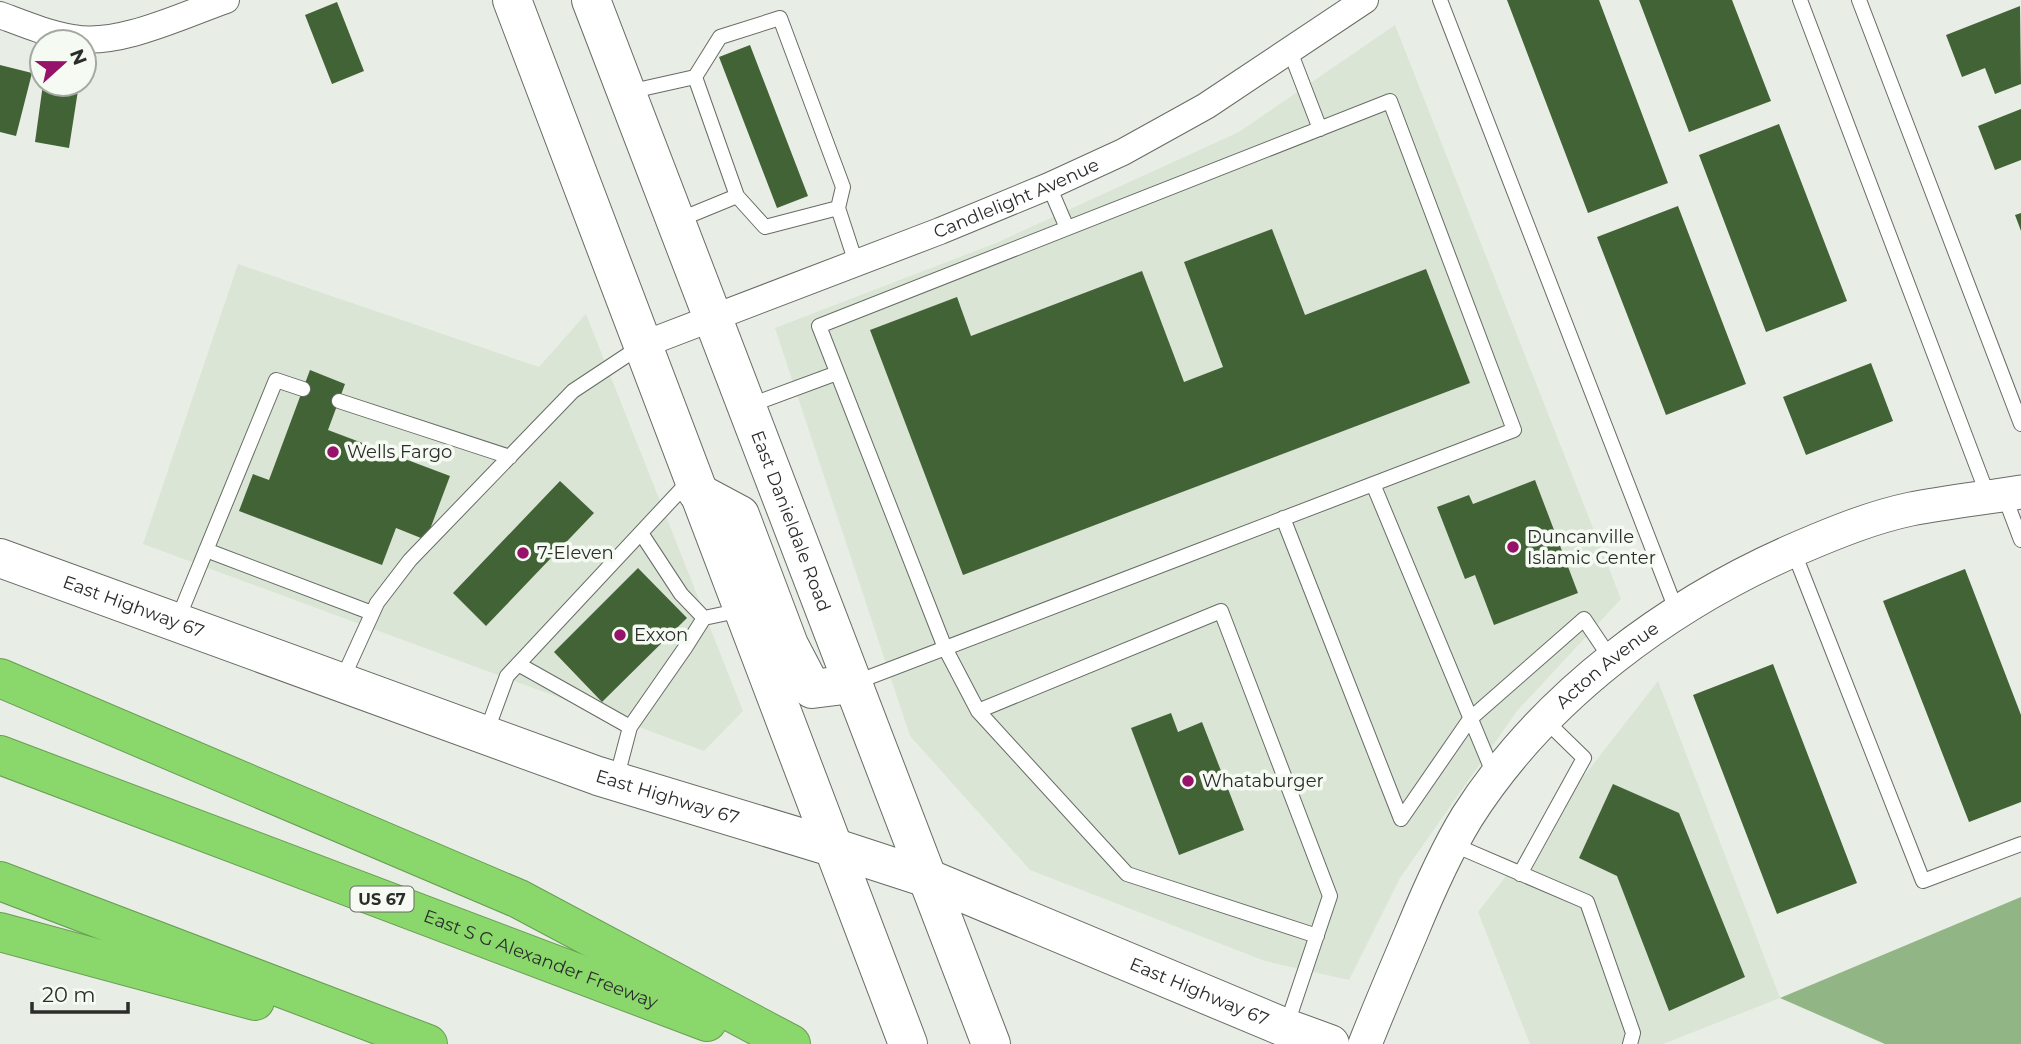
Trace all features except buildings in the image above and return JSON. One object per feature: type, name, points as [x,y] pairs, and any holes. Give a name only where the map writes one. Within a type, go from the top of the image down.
[{"type":"highway","points":[[0,678],[519,899],[790,1044]]},
{"type":"highway","name":"East S G Alexander Freeway","points":[[0,755],[765,1044]]},
{"type":"highway","points":[[0,881],[428,1044]]},
{"type":"highway","points":[[0,932],[415,1044]]},
{"type":"main road","points":[[512,0],[908,1044]]},
{"type":"main road","name":"East Danieldale Road","points":[[591,0],[990,1044]]},
{"type":"main road","points":[[695,484],[740,514],[789,645],[812,688],[852,684]]},
{"type":"main road","name":"East Highway 67","points":[[0,558],[615,782],[927,878],[1329,1044]]},
{"type":"street","points":[[0,15],[45,32],[76,39],[106,38],[137,32],[226,0]]},
{"type":"street","name":"Candlelight Avenue","points":[[642,345],[1049,186],[1123,152],[1206,106],[1365,0]]},
{"type":"street","name":"Acton Avenue","points":[[1365,1044],[1435,877],[1467,817],[1545,720],[1611,659],[1714,590],[1834,532],[1909,509],[2005,495]]},
{"type":"lane","points":[[1440,0],[1677,613]]},
{"type":"lane","points":[[1800,0],[2005,495],[2021,540]]},
{"type":"lane","points":[[1859,0],[2021,424]]},
{"type":"lane","points":[[627,93],[695,77],[720,37],[780,18],[843,187],[838,208],[856,263]]},
{"type":"lane","points":[[1290,51],[1320,129]]},
{"type":"lane","points":[[695,77],[737,196],[765,228],[838,208]]},
{"type":"lane","points":[[852,684],[945,648],[1283,518],[1514,430],[1390,101],[819,326],[945,648],[978,711],[1127,874],[1317,936]]},
{"type":"lane","points":[[1049,186],[1067,228]]},
{"type":"lane","points":[[676,221],[737,196]]},
{"type":"lane","points":[[342,682],[377,603],[410,560],[573,391],[642,345]]},
{"type":"lane","points":[[747,407],[837,373]]},
{"type":"lane","points":[[177,622],[276,380],[303,389]]},
{"type":"lane","points":[[339,401],[510,457]]},
{"type":"lane","points":[[485,734],[507,676],[641,533],[695,484]]},
{"type":"lane","points":[[1373,484],[1495,779]]},
{"type":"lane","points":[[1283,518],[1401,819],[1470,719],[1584,619],[1611,659]]},
{"type":"lane","points":[[641,533],[681,594],[704,618]]},
{"type":"lane","points":[[206,550],[372,613]]},
{"type":"lane","points":[[1793,550],[1923,881],[2021,844]]},
{"type":"lane","points":[[615,782],[630,727],[704,618],[742,610]]},
{"type":"lane","points":[[978,711],[1221,611],[1331,896],[1286,1028]]},
{"type":"lane","points":[[518,664],[630,727]]},
{"type":"lane","points":[[1520,873],[1584,758],[1545,720]]},
{"type":"lane","points":[[1452,844],[1587,902],[1633,1033],[1630,1044]]},
{"type":"shaded area","points":[[1395,25],[1621,599],[1517,711],[1400,878],[1349,980],[1265,961],[1030,870],[910,736],[775,328],[996,243],[1239,132]]},
{"type":"shaded area","points":[[238,264],[539,367],[586,314],[743,711],[704,751],[143,544]]},
{"type":"shaded area","points":[[1658,681],[1780,998],[1663,1044],[1530,1044],[1478,912]]},
{"type":"green space","points":[[2021,897],[2021,1044],[1885,1044],[1780,998]]},
{"type":"place","name":"Wells Fargo","points":[[333,452]]},
{"type":"place","name":"Duncanville Islamic Center","points":[[1513,547]]},
{"type":"place","name":"7-Eleven","points":[[523,553]]},
{"type":"place","name":"Exxon","points":[[620,635]]},
{"type":"place","name":"Whataburger","points":[[1188,781]]}]
